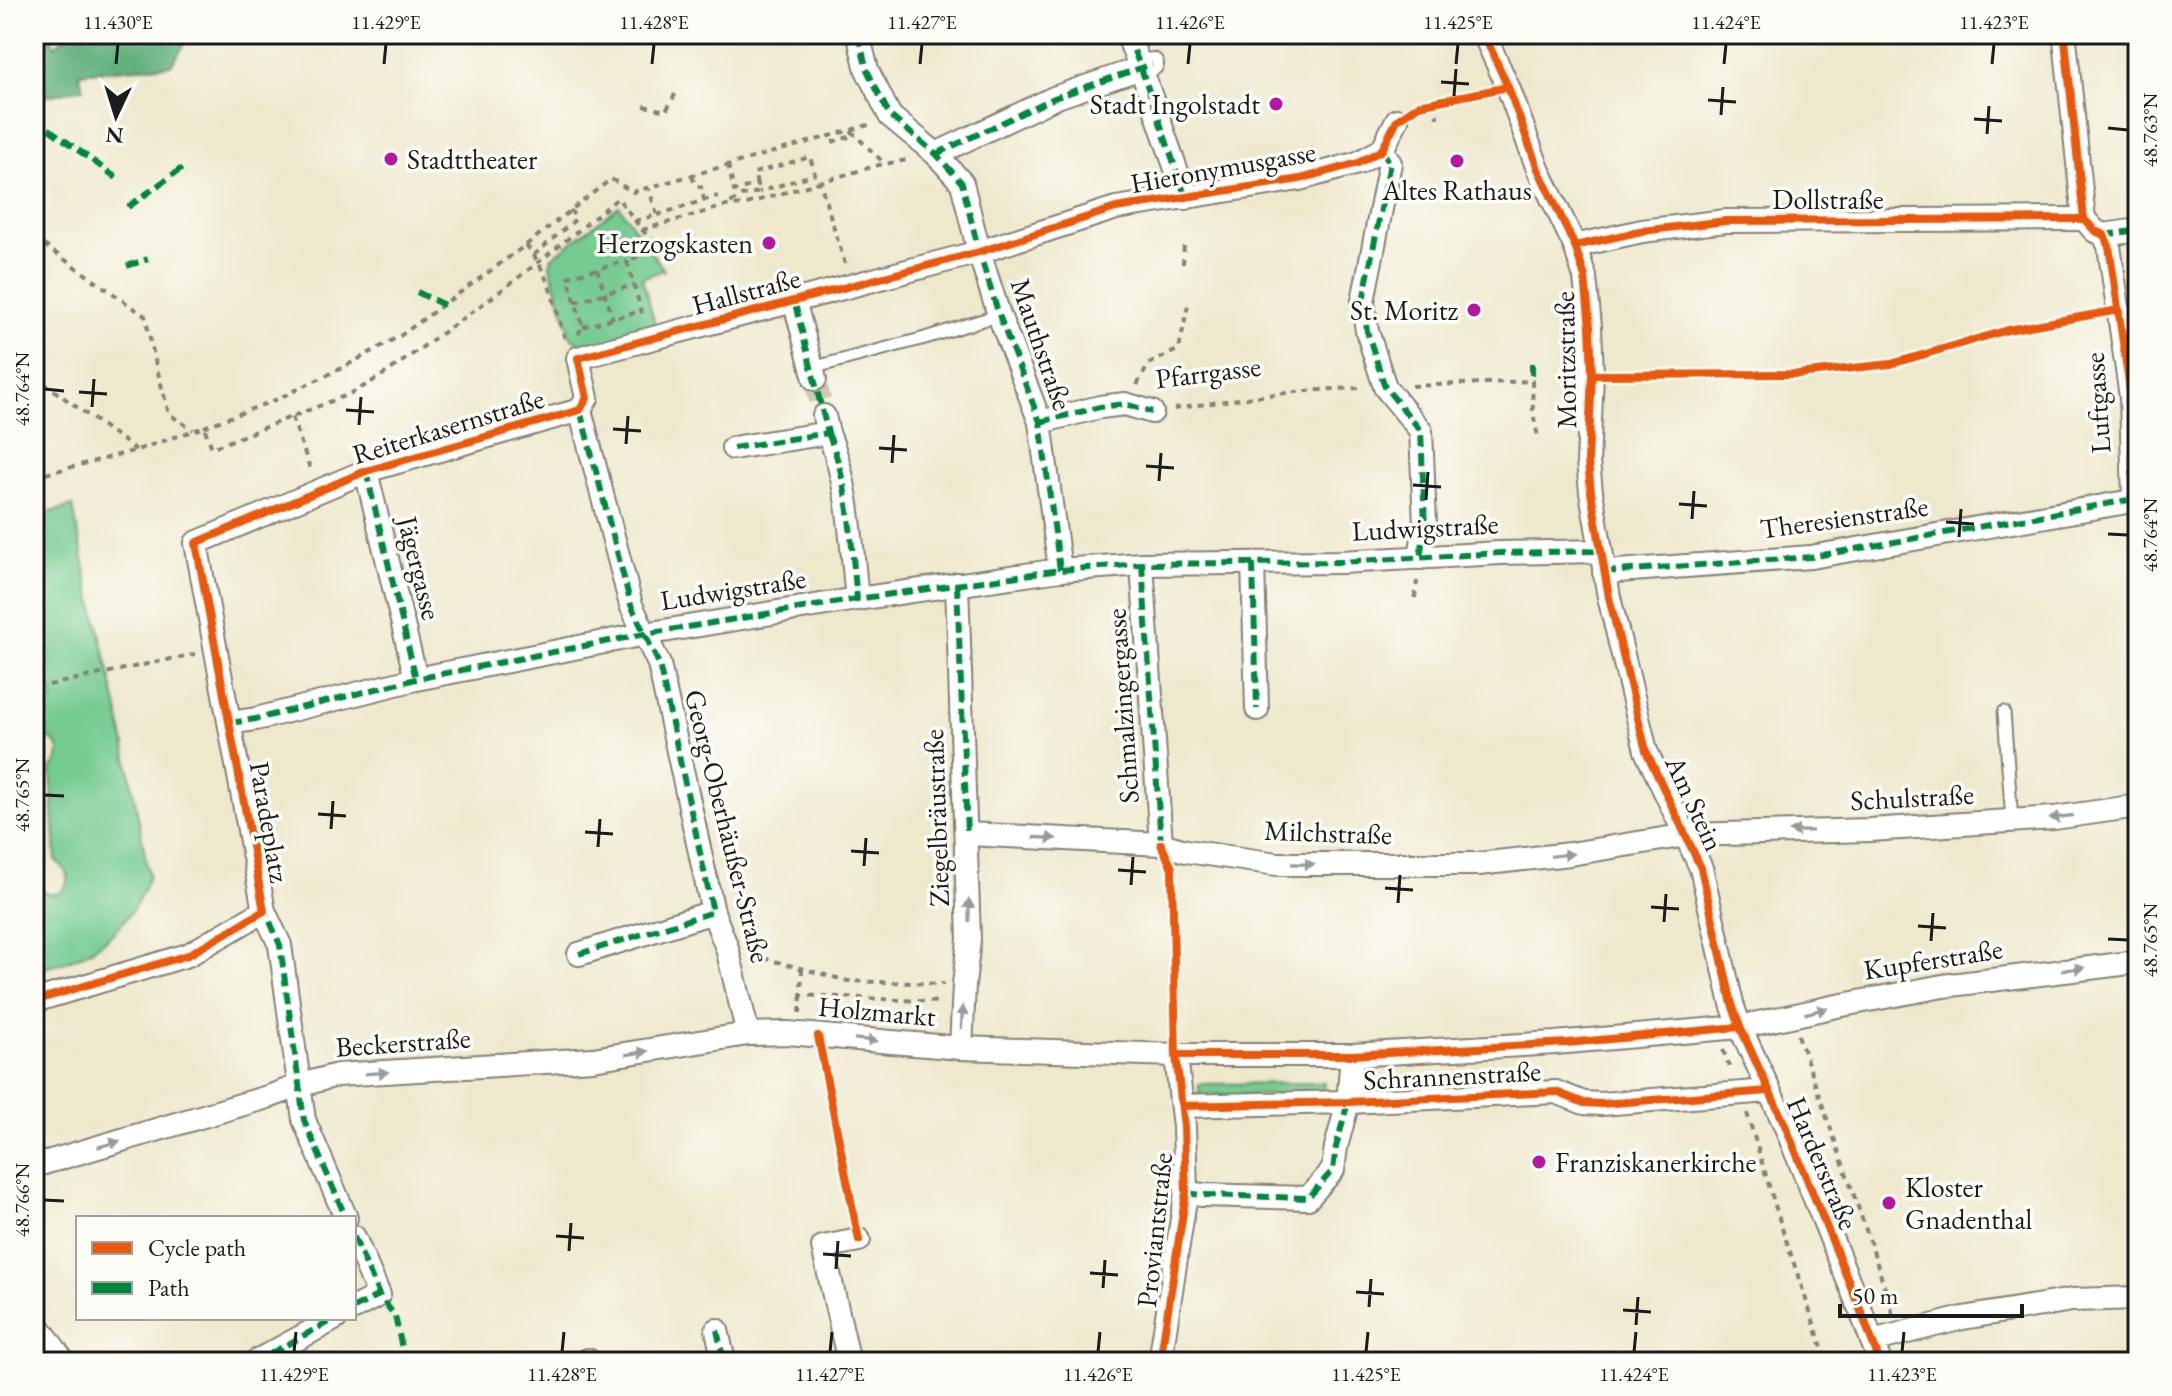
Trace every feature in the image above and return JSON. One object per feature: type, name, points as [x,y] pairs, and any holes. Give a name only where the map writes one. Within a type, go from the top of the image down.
[{"type":"street","name":"Mauthstraße","points":[[858,34],[867,70],[890,116],[936,154],[962,183],[999,315],[1040,422],[1060,570]]},
{"type":"street","points":[[1127,34],[1190,197]]},
{"type":"street","name":"Moritzstraße","points":[[1484,34],[1508,87],[1538,169],[1575,246],[1585,277],[1592,375],[1588,462],[1609,597]]},
{"type":"street","points":[[2067,34],[2065,40],[2084,219],[2095,231],[2104,235],[2138,230]]},
{"type":"street","points":[[936,154],[1054,98],[1141,68]]},
{"type":"street","points":[[1397,120],[1382,150],[1390,163],[1363,301],[1367,331],[1385,387],[1421,431],[1425,525],[1420,558]]},
{"type":"street","name":"Hieronymusgasse","points":[[980,256],[1116,208],[1300,179],[1358,163],[1382,150]]},
{"type":"street","name":"Dollstraße","points":[[1575,246],[1642,231],[1726,221],[2084,219]]},
{"type":"street","name":"Luftgasse","points":[[2104,235],[2109,246],[2131,397],[2136,499]]},
{"type":"street","name":"Hallstraße","points":[[645,634],[631,605],[580,410],[587,398],[578,358],[851,285],[980,256]]},
{"type":"street","points":[[794,300],[814,374]]},
{"type":"street","name":"Pfarrgasse","points":[[1040,422],[1125,404],[1152,412]]},
{"type":"street","name":"Reiterkasernstraße","points":[[196,543],[366,471],[580,410]]},
{"type":"street","points":[[733,448],[826,424],[838,456],[846,496],[857,599]]},
{"type":"street","name":"Jägergasse","points":[[366,471],[416,679]]},
{"type":"street","name":"Theresienstraße","points":[[1602,561],[1811,557],[2136,499]]},
{"type":"street","name":"Paradeplatz","points":[[196,543],[264,911],[280,945],[304,1120],[345,1216]]},
{"type":"street","name":"Ludwigstraße","points":[[230,723],[416,679],[645,634],[1060,570],[1142,564],[1420,558],[1500,553],[1602,561]]},
{"type":"street","points":[[1253,563],[1257,709]]},
{"type":"street","name":"Schmalzingergasse","points":[[1142,564],[1161,836]]},
{"type":"street","name":"Ziegelbräustraße","points":[[957,584],[969,939],[961,1048]]},
{"type":"street","name":"Am Stein","points":[[1609,597],[1646,751],[1701,868],[1740,1027]]},
{"type":"street","name":"Georg-Oberhäußer-Straße","points":[[645,634],[659,664],[713,912],[727,948],[748,1034]]},
{"type":"street","name":"Schulstraße","points":[[1687,835],[1870,830],[2012,821],[2138,806]]},
{"type":"street","name":"Milchstraße","points":[[967,829],[1161,836],[1186,851],[1277,864],[1478,864],[1570,854],[1687,835]]},
{"type":"street","name":"Paradeplatz","points":[[34,1001],[188,955],[264,911]]},
{"type":"street","points":[[579,954],[713,912]]},
{"type":"street","name":"Kupferstraße","points":[[1740,1027],[1943,986],[2138,962]]},
{"type":"street","name":"Schrannenstraße","points":[[961,1048],[1176,1055],[1352,1055],[1555,1043],[1740,1027]]},
{"type":"street","name":"Harderstraße","points":[[1740,1027],[1785,1125],[1876,1351]]},
{"type":"street","name":"Beckerstraße","points":[[34,1166],[337,1075],[593,1059],[748,1034],[788,1033]]},
{"type":"street","name":"Holzmarkt","points":[[788,1033],[961,1048]]},
{"type":"street","name":"Proviantstraße","points":[[1160,1362],[1186,1193],[1184,1127],[1176,1055]]},
{"type":"street","name":"Schrannenstraße","points":[[1348,1102],[1352,1055]]},
{"type":"street","name":"Schrannenstraße","points":[[1182,1106],[1556,1092],[1584,1103],[1601,1104],[1769,1091]]},
{"type":"street","points":[[1186,1193],[1308,1198],[1333,1170],[1348,1102]]},
{"type":"street","points":[[849,1362],[823,1247],[859,1240]]},
{"type":"street","points":[[356,1242],[379,1295],[356,1307]]},
{"type":"street","points":[[1876,1351],[1899,1334],[1963,1318],[2072,1300],[2138,1298]]},
{"type":"street","points":[[34,1320],[64,1362]]},
{"type":"street","points":[[255,1362],[332,1320]]},
{"type":"street","points":[[717,1330],[724,1362]]},
{"type":"lane","points":[[814,374],[999,315]]},
{"type":"lane","points":[[2004,712],[2012,821]]},
{"type":"path","points":[[34,45],[37,34]]},
{"type":"path","points":[[1397,120],[1419,105],[1508,87]]},
{"type":"path","points":[[644,106],[666,111],[678,89]]},
{"type":"path","points":[[1436,102],[1437,118]]},
{"type":"path","points":[[34,477],[137,450],[204,427],[275,400],[342,368],[400,336],[611,179],[633,192],[862,127]]},
{"type":"path","points":[[851,131],[885,164]]},
{"type":"path","points":[[832,142],[856,135]]},
{"type":"path","points":[[725,206],[741,196],[759,192],[815,174],[810,157],[754,173],[759,192]]},
{"type":"path","points":[[728,165],[734,191],[757,184]]},
{"type":"path","points":[[642,230],[725,206],[743,205],[879,165]]},
{"type":"path","points":[[692,176],[695,185],[701,187],[704,200]]},
{"type":"path","points":[[820,182],[851,285]]},
{"type":"path","points":[[649,188],[657,215]]},
{"type":"path","points":[[635,221],[718,196]]},
{"type":"path","points":[[204,427],[212,448],[368,385],[540,263],[618,198],[659,247],[627,261],[568,277],[583,327]]},
{"type":"path","points":[[534,255],[576,219],[570,209]]},
{"type":"path","points":[[34,238],[145,316],[169,414],[194,430]]},
{"type":"path","points":[[1183,264],[1184,242]]},
{"type":"path","points":[[526,245],[540,263],[548,281],[568,345],[583,327],[641,311]]},
{"type":"path","points":[[627,261],[649,340]]},
{"type":"path","points":[[597,269],[613,319]]},
{"type":"path","points":[[575,302],[634,285]]},
{"type":"path","points":[[1149,364],[1179,349],[1189,300]]},
{"type":"path","points":[[34,376],[137,450]]},
{"type":"path","points":[[292,417],[319,491]]},
{"type":"path","points":[[49,685],[216,649]]},
{"type":"path","points":[[727,948],[848,981],[963,994]]},
{"type":"path","points":[[802,968],[801,995],[963,994]]},
{"type":"path","points":[[1792,1017],[1899,1334]]},
{"type":"path","points":[[1715,1030],[1827,1362]]},
{"type":"green space","points":[[42,34],[49,34],[55,46],[68,34],[191,34],[171,65],[79,73],[83,88],[34,97],[34,56]]},
{"type":"green space","points":[[619,206],[664,270],[642,278],[657,331],[585,348],[571,337],[550,266],[552,257]]},
{"type":"green space","points":[[73,506],[119,714],[149,876],[131,912],[105,940],[73,959],[34,970],[34,884],[51,894],[62,891],[67,880],[63,867],[56,861],[51,769],[59,753],[53,741],[42,736],[36,705],[53,701],[46,669],[34,671],[34,517]]},
{"type":"green space","points":[[1561,1073],[1561,1085],[1380,1092],[1380,1081]]},
{"type":"green space","points":[[1324,1083],[1323,1095],[1199,1095],[1199,1084]]},
{"type":"tunnel","points":[[815,379],[824,416]]},
{"type":"marked path","points":[[858,34],[867,70],[890,116],[936,154],[962,183],[999,315],[1040,422],[1060,570]]},
{"type":"marked path","points":[[1127,34],[1186,198]]},
{"type":"marked path","points":[[936,154],[1054,98],[1152,64]]},
{"type":"marked path","points":[[34,118],[118,179]]},
{"type":"marked path","points":[[1382,150],[1390,163],[1363,301],[1367,331],[1385,387],[1421,431],[1425,525],[1420,558]]},
{"type":"marked path","points":[[128,207],[185,166]]},
{"type":"marked path","points":[[2104,235],[2138,230]]},
{"type":"marked path","points":[[127,266],[148,259]]},
{"type":"marked path","points":[[417,292],[444,305]]},
{"type":"marked path","points":[[733,448],[828,433],[794,300]]},
{"type":"marked path","points":[[1532,363],[1532,381]]},
{"type":"marked path","points":[[579,954],[713,912],[659,664],[631,605],[580,410],[584,404]]},
{"type":"marked path","points":[[1040,422],[1125,404],[1152,412]]},
{"type":"marked path","points":[[828,433],[845,494],[857,599]]},
{"type":"marked path","points":[[366,471],[416,679]]},
{"type":"marked path","points":[[1604,572],[1811,557],[2134,499]]},
{"type":"marked path","points":[[230,723],[416,679],[645,634],[1060,570],[1142,564],[1341,562],[1600,551]]},
{"type":"marked path","points":[[1253,563],[1257,709]]},
{"type":"marked path","points":[[1142,564],[1161,844],[1165,851]]},
{"type":"marked path","points":[[957,584],[967,834]]},
{"type":"marked path","points":[[263,905],[280,945],[304,1120],[345,1216]]},
{"type":"marked path","points":[[1186,1193],[1308,1198],[1333,1170],[1348,1102]]},
{"type":"marked path","points":[[356,1242],[379,1295],[395,1316],[405,1362]]},
{"type":"marked path","points":[[356,1307],[379,1295]]},
{"type":"marked path","points":[[255,1362],[332,1320]]},
{"type":"marked path","points":[[717,1330],[724,1362]]},
{"type":"cycle path","points":[[1484,34],[1508,87],[1538,169],[1575,246],[1585,277],[1592,375],[1588,462],[1591,492],[1609,597],[1646,751],[1701,868],[1740,1027],[1785,1125],[1880,1362]]},
{"type":"cycle path","points":[[2067,34],[2065,40],[2084,219]]},
{"type":"cycle path","points":[[34,1001],[188,955],[264,911],[196,543],[366,471],[580,410],[587,398],[578,358],[979,252],[1116,208],[1300,179],[1358,163],[1382,150],[1397,120],[1419,105],[1508,87]]},
{"type":"cycle path","points":[[2084,219],[2095,231],[2104,235],[2109,246],[2131,397],[2134,499],[2138,500]]},
{"type":"cycle path","points":[[1575,246],[1642,231],[1726,221],[2084,219]]},
{"type":"cycle path","points":[[1592,375],[1798,374],[1891,364],[2008,330],[2119,310]]},
{"type":"cycle path","points":[[1160,1362],[1186,1193],[1184,1127],[1176,1055],[1172,868],[1161,844]]},
{"type":"cycle path","points":[[1176,1055],[1352,1055],[1567,1043],[1740,1027]]},
{"type":"cycle path","points":[[818,1036],[859,1240]]},
{"type":"cycle path","points":[[1182,1106],[1556,1092],[1584,1103],[1601,1104],[1769,1091]]},
{"type":"place","name":"Stadt Ingolstadt","points":[[1276,104]]},
{"type":"place","name":"Stadttheater","points":[[391,159]]},
{"type":"place","name":"Altes Rathaus","points":[[1457,161]]},
{"type":"place","name":"Herzogskasten","points":[[769,243]]},
{"type":"place","name":"St. Moritz","points":[[1474,310]]},
{"type":"place","name":"Franziskanerkirche","points":[[1539,1162]]},
{"type":"place","name":"Kloster Gnadenthal","points":[[1889,1203]]}]
